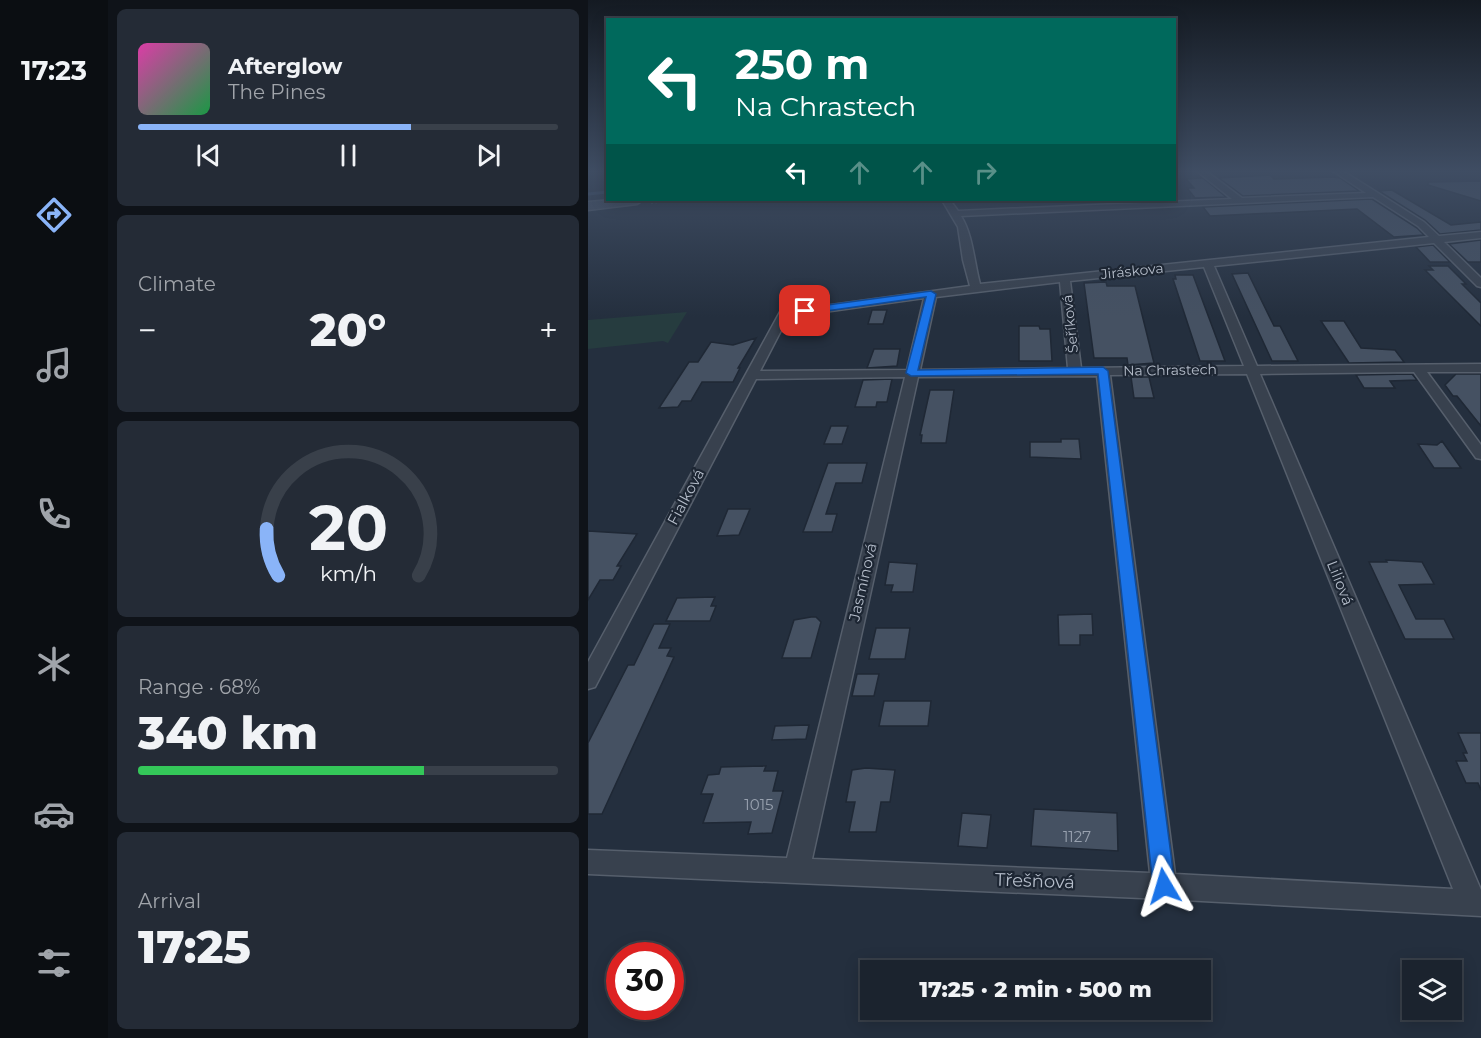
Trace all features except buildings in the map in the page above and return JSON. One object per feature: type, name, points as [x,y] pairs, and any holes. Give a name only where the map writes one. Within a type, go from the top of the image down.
[{"type":"street","points":[[958,219],[963,227],[968,260],[976,288]]},
{"type":"street","points":[[1413,219],[1421,224],[1481,284]]},
{"type":"street","name":"Jiráskova","points":[[784,314],[1063,278],[1481,235]]},
{"type":"street","name":"Liliová","points":[[1208,263],[1476,903]]},
{"type":"street","name":"Šeříková","points":[[1063,278],[1066,284],[1075,371]]},
{"type":"street","name":"Jasmínová","points":[[796,870],[931,294]]},
{"type":"street","name":"Fialková","points":[[588,681],[784,314]]},
{"type":"street","points":[[1418,368],[1481,455]]},
{"type":"street","name":"Na Chrastech","points":[[752,375],[1481,368]]},
{"type":"street","points":[[1103,371],[1164,886]]},
{"type":"street","name":"Třešňová","points":[[588,862],[1164,886],[1476,903]]},
{"type":"green space","points":[[687,312],[668,343],[663,341],[588,349],[588,320]]},
{"type":"route","points":[[805,311],[931,294],[911,373],[1103,371],[1164,886]]}]
